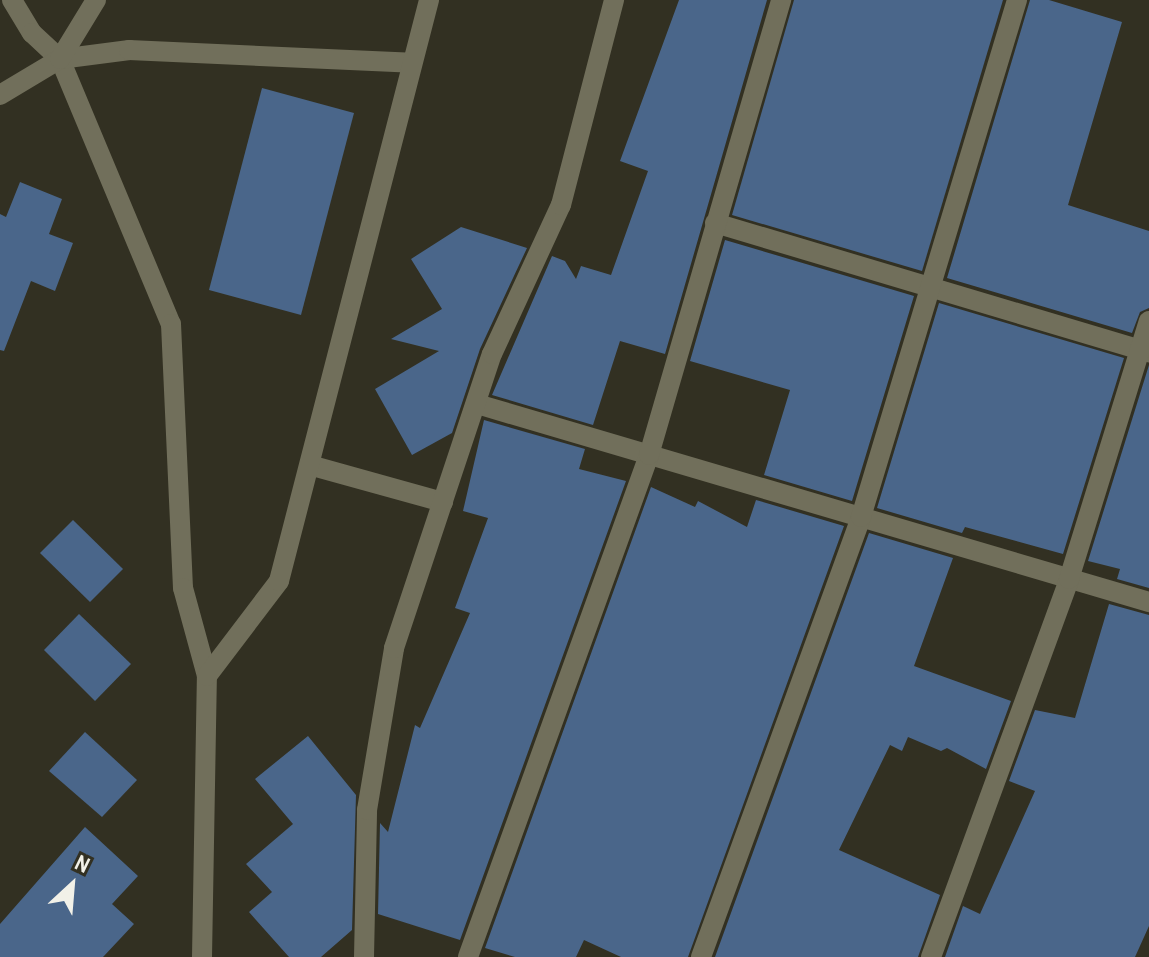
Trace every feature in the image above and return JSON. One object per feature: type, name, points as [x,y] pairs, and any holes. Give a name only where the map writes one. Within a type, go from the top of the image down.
[{"type":"street","points":[[12,0],[32,33],[60,59],[171,324],[183,588],[207,676],[202,957]]},
{"type":"street","points":[[60,59],[96,0]]},
{"type":"street","points":[[207,676],[279,581],[313,466],[429,0]]},
{"type":"street","points":[[364,957],[367,810],[391,663],[492,354],[561,205],[614,0]]},
{"type":"street","points":[[468,957],[649,455],[781,0]]},
{"type":"street","points":[[701,957],[861,517],[1017,0]]},
{"type":"street","points":[[0,95],[60,59],[129,50],[412,63]]},
{"type":"street","points":[[715,223],[1145,351]]},
{"type":"street","points":[[931,957],[1069,579],[1145,351],[1149,321]]},
{"type":"street","points":[[477,404],[1149,602]]},
{"type":"street","points":[[313,466],[443,502]]},
{"type":"building","points":[[679,0],[767,0],[665,354],[620,341],[593,425],[492,395],[552,256],[565,261],[576,279],[581,266],[611,275],[648,171],[620,161]]},
{"type":"building","points":[[794,0],[1003,0],[922,271],[732,215]]},
{"type":"building","points":[[1030,0],[1049,0],[1122,22],[1068,205],[1149,231],[1149,308],[1140,312],[1132,333],[947,278]]},
{"type":"building","points":[[262,88],[354,113],[301,315],[209,290]]},
{"type":"building","points":[[20,182],[62,199],[49,234],[73,243],[55,291],[31,281],[4,351],[0,350],[0,214],[6,217]]},
{"type":"building","points":[[461,227],[527,248],[480,349],[452,433],[412,455],[375,389],[439,351],[391,339],[442,309],[411,259]]},
{"type":"building","points":[[725,240],[914,296],[852,501],[764,475],[790,390],[690,361]]},
{"type":"building","points":[[939,303],[1124,358],[1063,554],[965,527],[962,533],[877,508]]},
{"type":"building","points":[[1149,365],[1149,588],[1117,579],[1120,569],[1088,561]]},
{"type":"building","points":[[484,420],[585,449],[579,469],[626,481],[460,940],[378,914],[380,823],[388,832],[415,725],[420,728],[470,613],[455,608],[488,518],[463,511]]},
{"type":"building","points":[[651,487],[695,507],[698,501],[747,527],[756,500],[844,526],[688,957],[621,957],[584,940],[576,957],[515,957],[485,948]]},
{"type":"building","points":[[73,520],[123,569],[90,602],[40,553]]},
{"type":"building","points":[[869,533],[953,558],[914,666],[1011,701],[986,769],[947,748],[941,751],[908,737],[902,751],[890,745],[839,850],[940,895],[918,957],[715,957]]},
{"type":"building","points":[[1109,604],[1149,615],[1149,926],[1135,957],[945,957],[963,906],[980,914],[1035,791],[1009,781],[1035,710],[1075,718]]},
{"type":"building","points":[[79,614],[131,664],[95,701],[44,650]]},
{"type":"building","points":[[85,732],[137,780],[102,817],[49,771]]},
{"type":"building","points":[[308,736],[356,795],[352,930],[321,957],[289,957],[249,912],[272,892],[246,864],[293,824],[255,779]]},
{"type":"building","points":[[85,827],[138,876],[112,904],[134,924],[103,957],[0,957],[0,924]]}]
